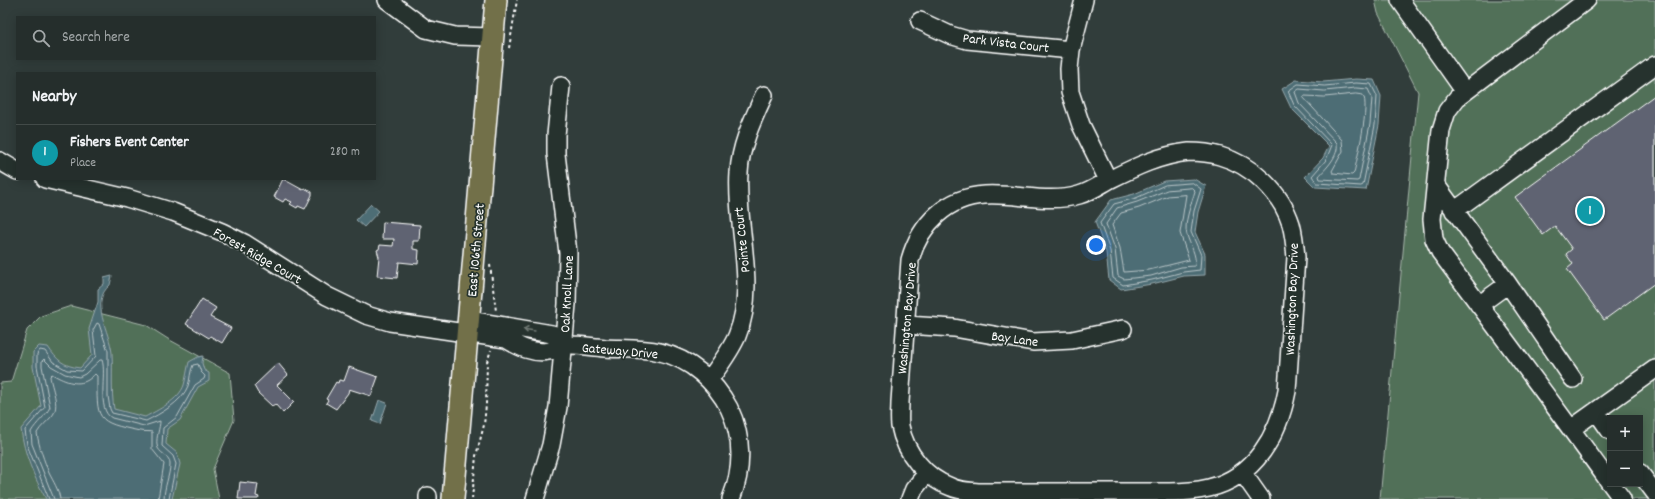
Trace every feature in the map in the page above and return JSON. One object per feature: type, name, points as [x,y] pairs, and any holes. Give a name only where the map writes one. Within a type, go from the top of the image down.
[{"type":"main road","name":"East 106th Street","points":[[453,499],[496,0]]},
{"type":"street","points":[[387,0],[426,29],[455,36],[492,37]]},
{"type":"street","points":[[1084,0],[1071,50],[1069,69],[1070,92],[1081,125],[1108,180]]},
{"type":"street","points":[[1400,0],[1465,92]]},
{"type":"street","points":[[1587,0],[1457,98],[1447,112],[1441,130],[1432,224],[1436,246],[1607,479]]},
{"type":"street","name":"Park Vista Court","points":[[920,20],[950,35],[967,40],[1071,50]]},
{"type":"street","points":[[1454,211],[1655,64]]},
{"type":"street","name":"Oak Knoll Lane","points":[[535,499],[552,438],[558,406],[567,304],[568,260],[556,154],[556,128],[561,86]]},
{"type":"street","name":"Pointe Court","points":[[709,380],[727,354],[736,336],[742,316],[746,287],[738,201],[739,172],[741,158],[750,130],[764,95]]},
{"type":"street","name":"Washington Bay Drive","points":[[1189,152],[1204,152],[1220,156],[1250,170],[1269,187],[1283,205],[1294,238],[1296,257],[1287,391],[1284,408],[1271,441],[1260,456],[1242,472],[1228,481],[1211,488],[1192,491],[1107,496],[963,491],[950,487],[927,473],[910,454],[903,440],[900,425],[909,266],[914,246],[921,233],[941,210],[963,199],[986,195],[1066,199],[1082,194],[1108,180],[1160,157],[1189,152]]},
{"type":"street","points":[[0,162],[16,170]]},
{"type":"street","name":"Forest Ridge Court","points":[[49,180],[127,198],[174,212],[244,243],[345,306],[366,315],[390,322],[468,327]]},
{"type":"street","points":[[1436,185],[1508,284],[1573,379]]},
{"type":"street","points":[[1479,305],[1508,284]]},
{"type":"street","name":"Bay Lane","points":[[906,325],[954,328],[1033,342],[1072,340],[1123,329]]},
{"type":"street","name":"Gateway Drive","points":[[468,327],[494,331],[552,334],[563,345],[661,352],[695,368],[709,380],[723,396],[733,417],[739,437],[740,466],[738,481],[731,499]]},
{"type":"street","points":[[1571,429],[1655,369]]},
{"type":"street","points":[[1596,411],[1607,427]]},
{"type":"street","points":[[1242,472],[1261,499]]},
{"type":"street","points":[[910,499],[914,489],[927,473]]},
{"type":"street","points":[[1643,477],[1655,493]]},
{"type":"street","points":[[1613,487],[1622,499]]},
{"type":"path","points":[[509,49],[517,0]]},
{"type":"path","points":[[472,499],[476,456],[484,425],[487,362],[494,331],[496,304],[491,258]]},
{"type":"green space","points":[[1375,0],[1655,0],[1655,499],[1380,499],[1418,92],[1378,13]]},
{"type":"green space","points":[[71,306],[146,325],[168,339],[230,373],[234,420],[213,469],[219,499],[0,499],[0,383],[11,382],[27,330],[41,316]]},
{"type":"water","points":[[1356,79],[1374,80],[1381,96],[1379,125],[1366,190],[1315,187],[1305,177],[1323,158],[1329,146],[1291,108],[1282,89],[1296,80],[1323,82]]},
{"type":"water","points":[[1194,179],[1206,186],[1198,212],[1195,232],[1205,254],[1205,275],[1184,276],[1152,284],[1121,289],[1109,280],[1106,252],[1095,222],[1111,200],[1134,194],[1164,181]]},
{"type":"water","points":[[371,204],[379,211],[364,227],[356,220]]},
{"type":"water","points":[[112,276],[110,285],[104,292],[101,300],[101,308],[102,318],[112,353],[112,388],[114,409],[145,417],[162,408],[178,395],[184,385],[189,362],[198,357],[203,356],[202,363],[204,370],[209,373],[209,381],[198,387],[180,420],[167,429],[166,444],[177,453],[180,464],[172,499],[46,499],[30,465],[24,447],[21,429],[41,406],[33,367],[33,352],[39,346],[48,347],[61,362],[69,366],[80,368],[92,355],[89,329],[98,302],[98,289],[104,284],[104,278]]},
{"type":"water","points":[[379,400],[387,403],[380,424],[372,421]]},
{"type":"building","points":[[1655,95],[1655,283],[1604,320],[1567,269],[1573,264],[1566,254],[1572,249],[1555,226],[1543,235],[1515,197]]},
{"type":"building","points":[[282,180],[303,190],[304,188],[312,192],[305,209],[298,206],[297,208],[290,204],[292,202],[285,199],[283,202],[274,197]]},
{"type":"building","points":[[383,222],[420,225],[419,241],[413,241],[413,249],[419,250],[418,264],[399,262],[397,278],[377,276],[379,257],[377,250],[379,249],[380,245],[393,246],[394,239],[382,239]]},
{"type":"building","points":[[202,299],[216,308],[210,317],[231,328],[222,343],[210,336],[209,338],[186,324]]},
{"type":"building","points":[[278,363],[288,375],[277,385],[294,402],[283,413],[275,404],[272,406],[258,393],[254,386]]},
{"type":"building","points":[[349,367],[378,377],[371,396],[349,389],[348,393],[336,409],[326,403],[328,400],[326,399],[336,382],[338,383],[339,380],[344,381]]},
{"type":"building","points":[[240,482],[258,484],[256,496],[259,497],[258,499],[238,499]]},
{"type":"place","name":"Fishers Event Center","points":[[1590,211]]}]
